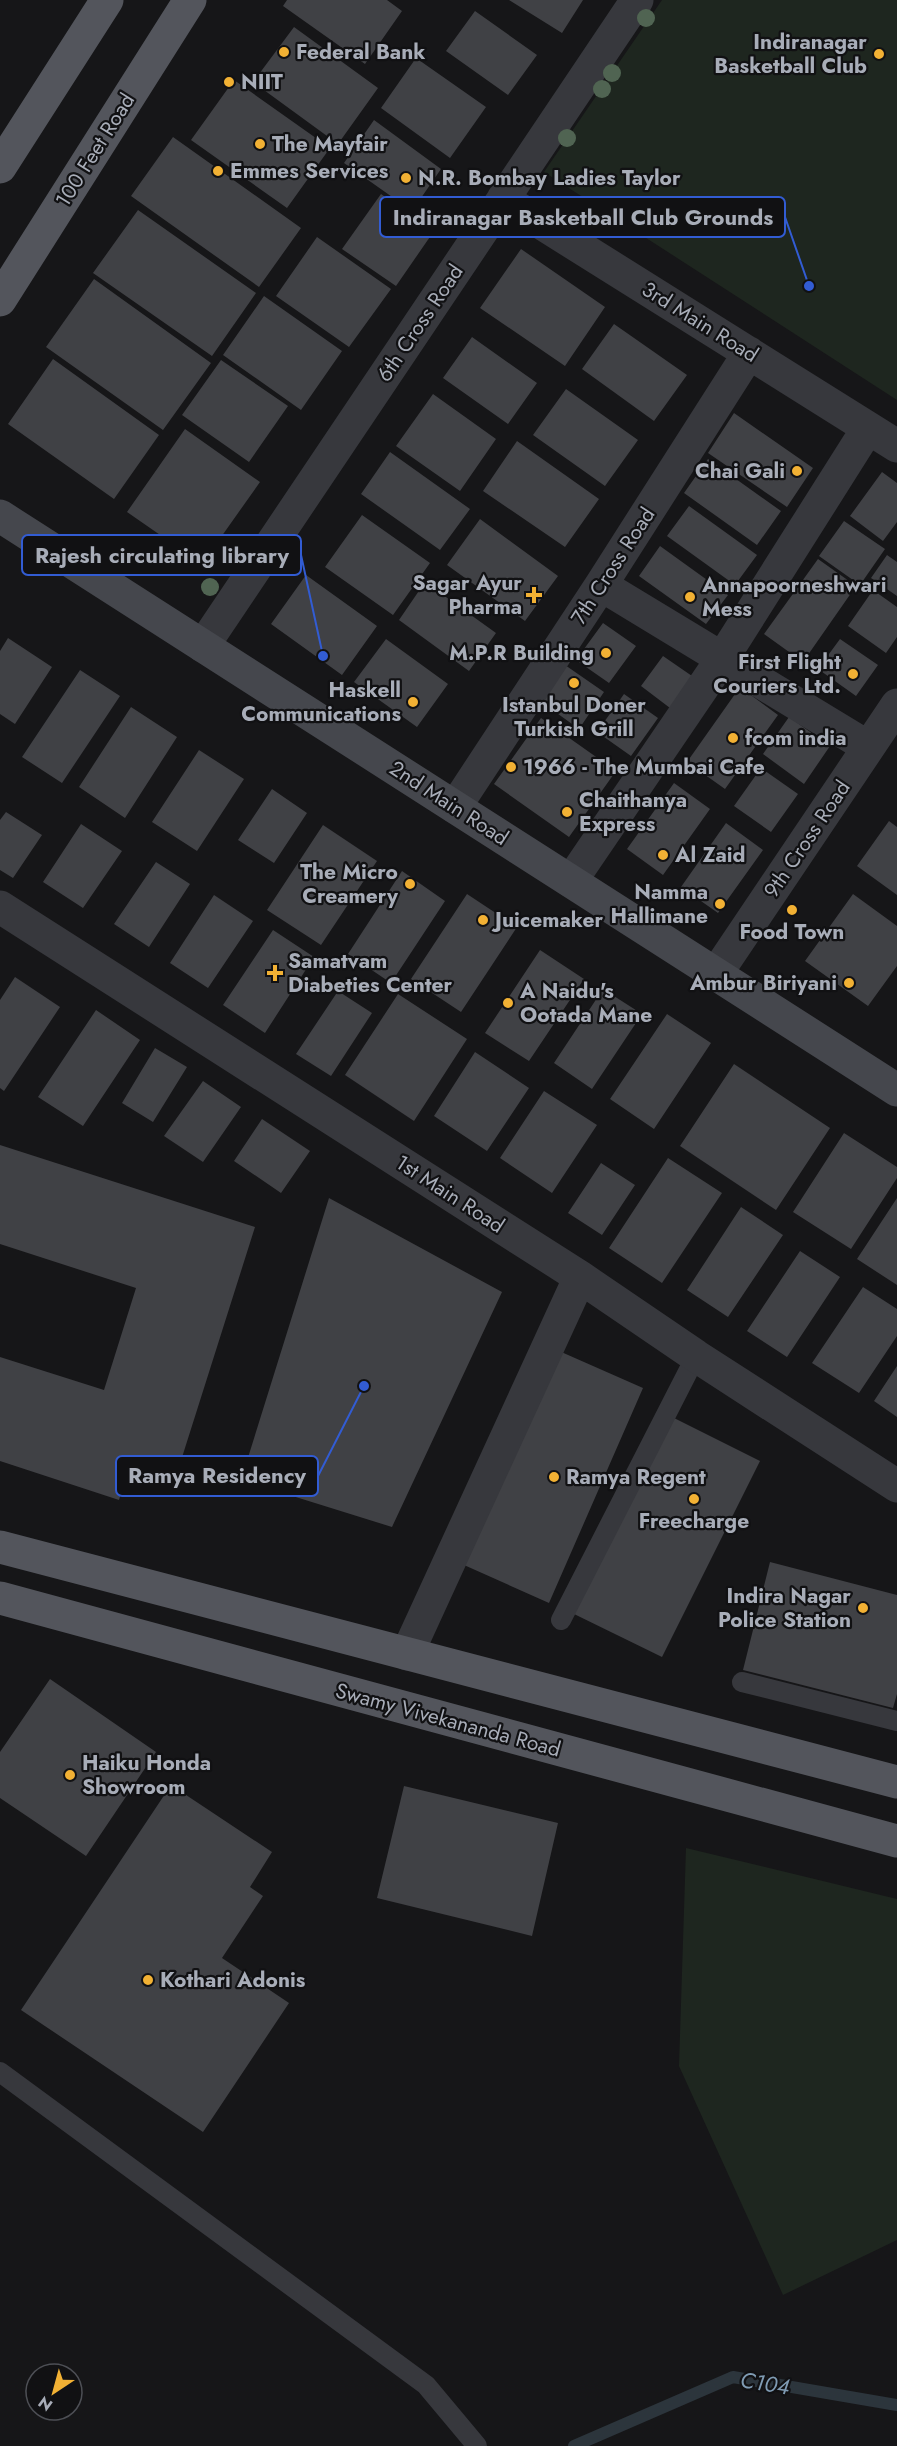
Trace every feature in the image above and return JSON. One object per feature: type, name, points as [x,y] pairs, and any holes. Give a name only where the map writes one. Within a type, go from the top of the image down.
[{"type":"main road","points":[[0,167],[106,0]]},
{"type":"main road","name":"100 Feet Road","points":[[0,300],[190,0]]},
{"type":"main road","points":[[0,1547],[897,1782]]},
{"type":"main road","name":"Swamy Vivekananda Road","points":[[0,1598],[897,1841]]},
{"type":"street","name":"6th Cross Road","points":[[203,646],[637,0]]},
{"type":"street","name":"3rd Main Road","points":[[503,199],[897,446]]},
{"type":"street","name":"7th Cross Road","points":[[455,807],[601,585],[749,353]]},
{"type":"street","points":[[571,881],[722,659],[868,428]]},
{"type":"street","name":"2nd Main Road","points":[[0,516],[897,1090]]},
{"type":"street","points":[[601,585],[868,747]]},
{"type":"street","name":"9th Cross Road","points":[[716,974],[897,705]]},
{"type":"street","name":"1st Main Road","points":[[0,907],[579,1277],[897,1486]]},
{"type":"street","points":[[407,1654],[579,1277]]},
{"type":"lane","points":[[561,1620],[696,1356]]},
{"type":"lane","points":[[742,1682],[897,1721]]},
{"type":"lane","points":[[0,2072],[426,2385],[476,2445]]},
{"type":"shaded area","points":[[662,0],[897,0],[897,400],[544,172]]},
{"type":"shaded area","points":[[686,1848],[897,1899],[897,2240],[783,2295],[679,2066]]},
{"type":"building","points":[[287,0],[387,0],[402,11],[365,64],[283,6]]},
{"type":"building","points":[[509,0],[583,0],[562,33]]},
{"type":"building","points":[[475,11],[537,55],[508,95],[446,51]]},
{"type":"building","points":[[294,27],[378,88],[338,144],[253,82]]},
{"type":"building","points":[[416,58],[486,107],[450,158],[381,108]]},
{"type":"building","name":"The Mayfair","points":[[234,80],[330,148],[287,208],[191,140]]},
{"type":"building","points":[[374,120],[441,169],[412,211],[344,163]]},
{"type":"building","points":[[173,137],[301,228],[259,287],[131,196]]},
{"type":"building","points":[[381,194],[434,231],[396,286],[342,249]]},
{"type":"building","points":[[138,210],[256,293],[212,356],[93,273]]},
{"type":"building","points":[[317,237],[391,289],[349,347],[276,296]]},
{"type":"building","points":[[521,249],[605,307],[565,366],[480,308]]},
{"type":"building","points":[[94,279],[211,363],[163,430],[46,347]]},
{"type":"building","points":[[264,296],[342,351],[301,410],[223,355]]},
{"type":"building","points":[[614,324],[687,375],[654,421],[582,369]]},
{"type":"building","points":[[472,337],[537,383],[508,424],[443,378]]},
{"type":"building","points":[[53,359],[159,435],[114,499],[8,424]]},
{"type":"building","points":[[221,360],[288,406],[249,462],[182,415]]},
{"type":"building","points":[[566,389],[638,440],[605,486],[533,435]]},
{"type":"building","points":[[433,394],[496,439],[460,491],[396,446]]},
{"type":"building","points":[[734,413],[813,468],[787,507],[708,453]]},
{"type":"building","points":[[185,429],[260,482],[202,564],[127,512]]},
{"type":"building","points":[[517,441],[599,499],[565,547],[483,491]]},
{"type":"building","points":[[390,452],[470,509],[440,550],[361,494]]},
{"type":"building","points":[[708,459],[781,511],[757,545],[684,493]]},
{"type":"building","points":[[882,472],[897,483],[897,522],[883,541],[850,516]]},
{"type":"building","points":[[689,506],[757,555],[735,585],[667,536]]},
{"type":"building","points":[[362,515],[430,563],[393,615],[325,567]]},
{"type":"building","points":[[480,519],[558,576],[525,621],[447,565]]},
{"type":"building","points":[[844,521],[885,549],[860,585],[819,556]]},
{"type":"building","points":[[660,546],[728,595],[706,624],[639,576]]},
{"type":"building","points":[[887,555],[897,562],[897,596],[871,578]]},
{"type":"building","points":[[818,559],[856,586],[803,662],[764,634]]},
{"type":"building","points":[[306,575],[377,626],[342,675],[271,624]]},
{"type":"building","points":[[425,582],[496,633],[469,671],[399,620]]},
{"type":"building","points":[[873,590],[897,607],[897,637],[886,653],[848,626]]},
{"type":"building","name":"M.P.R Building","points":[[603,623],[636,646],[609,683],[576,660]]},
{"type":"building","points":[[8,638],[52,667],[15,724],[0,714],[0,651]]},
{"type":"building","points":[[386,639],[448,684],[417,727],[354,682]]},
{"type":"building","points":[[840,639],[878,665],[856,696],[818,669]]},
{"type":"building","points":[[663,656],[692,676],[670,708],[641,686]]},
{"type":"building","points":[[565,665],[604,692],[579,729],[540,701]]},
{"type":"building","points":[[80,670],[120,696],[62,783],[22,757]]},
{"type":"building","name":"fcom india","points":[[740,687],[778,715],[725,789],[687,762]]},
{"type":"building","points":[[624,694],[658,718],[631,756],[597,732]]},
{"type":"building","points":[[131,707],[177,737],[125,818],[79,787]]},
{"type":"building","points":[[789,717],[830,746],[804,784],[763,754]]},
{"type":"building","points":[[541,718],[616,771],[569,837],[494,784]]},
{"type":"building","points":[[199,750],[244,779],[197,851],[152,822]]},
{"type":"building","points":[[761,768],[798,794],[771,832],[734,806]]},
{"type":"building","points":[[674,783],[710,809],[663,875],[627,849]]},
{"type":"building","points":[[272,789],[307,813],[274,863],[238,840]]},
{"type":"building","points":[[6,812],[42,835],[13,878],[0,870],[0,820]]},
{"type":"building","points":[[889,821],[897,827],[897,895],[857,866]]},
{"type":"building","points":[[726,823],[763,850],[718,913],[681,887]]},
{"type":"building","points":[[81,824],[122,851],[83,908],[43,882]]},
{"type":"building","points":[[323,825],[377,861],[321,945],[267,910]]},
{"type":"building","points":[[156,862],[190,884],[149,947],[114,924]]},
{"type":"building","points":[[402,871],[445,901],[391,983],[348,954]]},
{"type":"building","points":[[467,894],[517,927],[461,1012],[411,979]]},
{"type":"building","points":[[853,894],[897,926],[897,966],[868,1006],[805,961]]},
{"type":"building","points":[[214,895],[253,921],[208,988],[170,963]]},
{"type":"building","points":[[273,930],[314,957],[265,1033],[223,1005]]},
{"type":"building","points":[[540,950],[584,979],[529,1061],[485,1033]]},
{"type":"building","points":[[15,977],[60,1007],[4,1091],[0,1088],[0,1000]]},
{"type":"building","points":[[603,989],[642,1014],[592,1089],[554,1063]]},
{"type":"building","points":[[338,991],[372,1013],[331,1076],[296,1054]]},
{"type":"building","points":[[398,994],[467,1039],[414,1121],[345,1075]]},
{"type":"building","points":[[96,1010],[140,1040],[83,1126],[38,1097]]},
{"type":"building","points":[[667,1014],[711,1043],[654,1129],[610,1099]]},
{"type":"building","points":[[155,1048],[187,1067],[153,1122],[122,1103]]},
{"type":"building","points":[[475,1052],[529,1088],[487,1151],[434,1116]]},
{"type":"building","points":[[734,1064],[830,1128],[776,1210],[680,1146]]},
{"type":"building","points":[[203,1081],[241,1107],[203,1162],[164,1136]]},
{"type":"building","points":[[544,1091],[597,1125],[552,1193],[500,1158]]},
{"type":"building","points":[[262,1119],[310,1151],[281,1193],[234,1161]]},
{"type":"building","points":[[844,1133],[897,1167],[897,1178],[851,1249],[793,1212]]},
{"type":"building","points":[[0,1145],[255,1227],[178,1470],[132,1456],[119,1500],[0,1461],[0,1357],[104,1390],[136,1288],[0,1244]]},
{"type":"building","points":[[668,1158],[722,1193],[662,1283],[609,1248]]},
{"type":"building","points":[[601,1163],[635,1185],[602,1235],[568,1213]]},
{"type":"building","points":[[329,1198],[502,1292],[392,1527],[241,1480]]},
{"type":"building","points":[[897,1198],[897,1285],[857,1259]]},
{"type":"building","points":[[741,1207],[783,1235],[728,1317],[687,1290]]},
{"type":"building","points":[[800,1251],[840,1277],[787,1357],[747,1331]]},
{"type":"building","points":[[863,1287],[897,1309],[897,1336],[859,1393],[812,1363]]},
{"type":"building","name":"Ramya Regent","points":[[559,1351],[643,1388],[549,1603],[464,1565]]},
{"type":"building","points":[[897,1366],[897,1417],[874,1401]]},
{"type":"building","points":[[670,1416],[760,1461],[662,1657],[572,1613]]},
{"type":"building","points":[[770,1562],[897,1595],[897,1694],[893,1708],[743,1670]]},
{"type":"building","name":"Haiku Honda Showroom","points":[[50,1679],[156,1752],[86,1856],[0,1798],[0,1752]]},
{"type":"building","name":"Kothari Adonis","points":[[171,1785],[272,1852],[250,1887],[263,1896],[222,1958],[289,2003],[203,2132],[21,2010]]},
{"type":"building","points":[[404,1786],[558,1823],[532,1936],[377,1898]]},
{"type":"waterway","name":"C104","points":[[574,2446],[733,2377],[897,2405]]},
{"type":"place","name":"Federal Bank","points":[[284,52]]},
{"type":"place","name":"Indiranagar Basketball Club","points":[[879,54]]},
{"type":"place","name":"NIIT","points":[[229,82]]},
{"type":"place","name":"The Mayfair","points":[[260,144]]},
{"type":"place","name":"Emmes Services","points":[[218,171]]},
{"type":"place","name":"N.R. Bombay Ladies Taylor","points":[[406,178]]},
{"type":"place","name":"Indiranagar Basketball Club Grounds","points":[[809,286]]},
{"type":"place","name":"Chai Gali","points":[[797,471]]},
{"type":"place","name":"Sagar Ayur Pharma","points":[[534,595]]},
{"type":"place","name":"Annapoorneshwari Mess","points":[[690,597]]},
{"type":"place","name":"M.P.R Building","points":[[606,653]]},
{"type":"place","name":"Rajesh circulating library","points":[[323,656]]},
{"type":"place","name":"First Flight Couriers Ltd.","points":[[853,674]]},
{"type":"place","name":"Istanbul Doner Turkish Grill","points":[[574,683]]},
{"type":"place","name":"Haskell Communications","points":[[413,702]]},
{"type":"place","name":"fcom india","points":[[733,738]]},
{"type":"place","name":"1966 - The Mumbai Cafe","points":[[511,767]]},
{"type":"place","name":"Chaithanya Express","points":[[567,812]]},
{"type":"place","name":"Al Zaid","points":[[663,855]]},
{"type":"place","name":"The Micro Creamery","points":[[410,884]]},
{"type":"place","name":"Namma Hallimane","points":[[720,904]]},
{"type":"place","name":"Food Town","points":[[792,910]]},
{"type":"place","name":"Juicemaker","points":[[483,920]]},
{"type":"place","name":"Samatvam Diabeties Center","points":[[275,973]]},
{"type":"place","name":"Ambur Biriyani","points":[[849,983]]},
{"type":"place","name":"A Naidu's Ootada Mane","points":[[508,1003]]},
{"type":"place","name":"Ramya Residency","points":[[364,1386]]},
{"type":"place","name":"Ramya Regent","points":[[554,1477]]},
{"type":"place","name":"Freecharge","points":[[694,1499]]},
{"type":"place","name":"Indira Nagar Police Station","points":[[863,1608]]},
{"type":"place","name":"Haiku Honda Showroom","points":[[70,1775]]},
{"type":"place","name":"Kothari Adonis","points":[[148,1980]]}]
